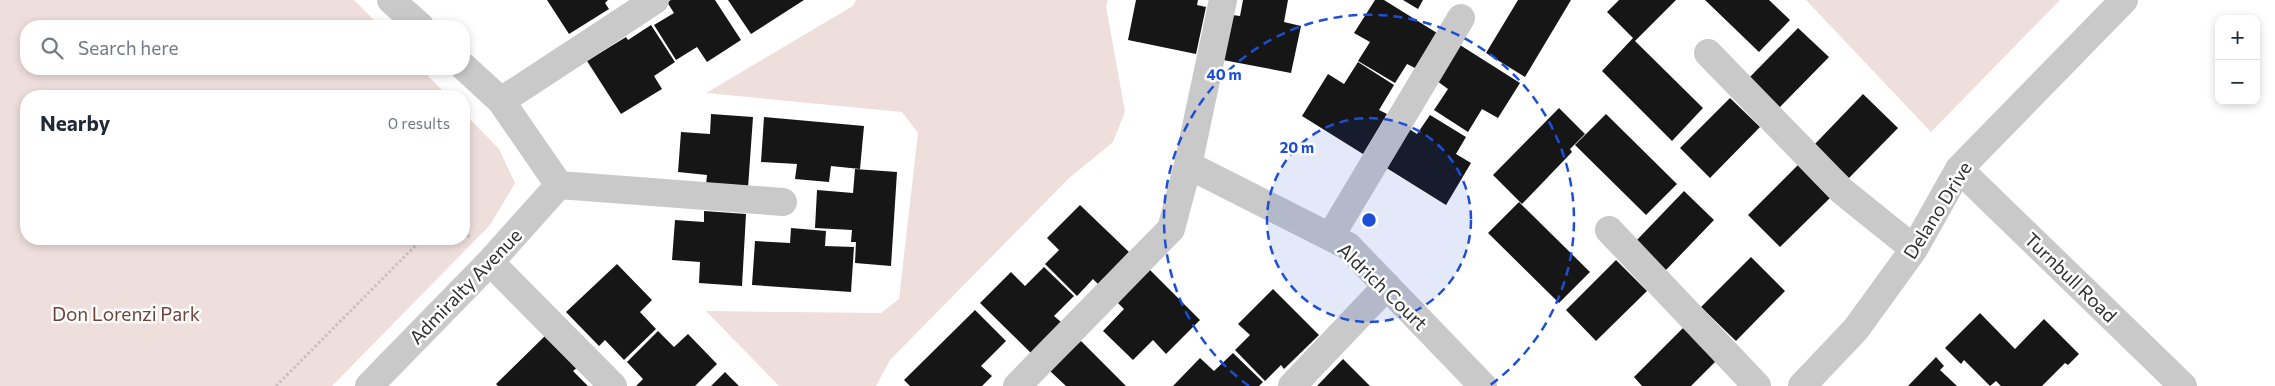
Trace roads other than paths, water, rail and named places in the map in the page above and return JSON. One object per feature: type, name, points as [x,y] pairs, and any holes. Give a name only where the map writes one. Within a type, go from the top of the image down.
[{"type":"street","points":[[391,0],[413,20]]},
{"type":"street","points":[[501,101],[655,0]]},
{"type":"street","points":[[1017,386],[1171,229],[1188,165],[1223,0]]},
{"type":"street","name":"Delano Drive","points":[[1802,386],[1856,329],[1914,248],[1959,169],[2124,0]]},
{"type":"street","points":[[1330,237],[1461,18]]},
{"type":"street","points":[[1708,52],[1842,191],[1914,248]]},
{"type":"street","points":[[470,73],[501,101],[559,185],[783,202]]},
{"type":"street","name":"Aldrich Court","points":[[1188,165],[1348,246],[1483,386]]},
{"type":"street","name":"Turnbull Road","points":[[1959,169],[2183,386]]},
{"type":"street","name":"Admiralty Avenue","points":[[369,386],[490,262],[559,185]]},
{"type":"street","points":[[1609,230],[1757,386]]},
{"type":"street","points":[[490,262],[613,386]]},
{"type":"street","points":[[1292,386],[1387,286]]},
{"type":"park label","name":"Don Lorenzi Park","points":[[126,313]]}]
